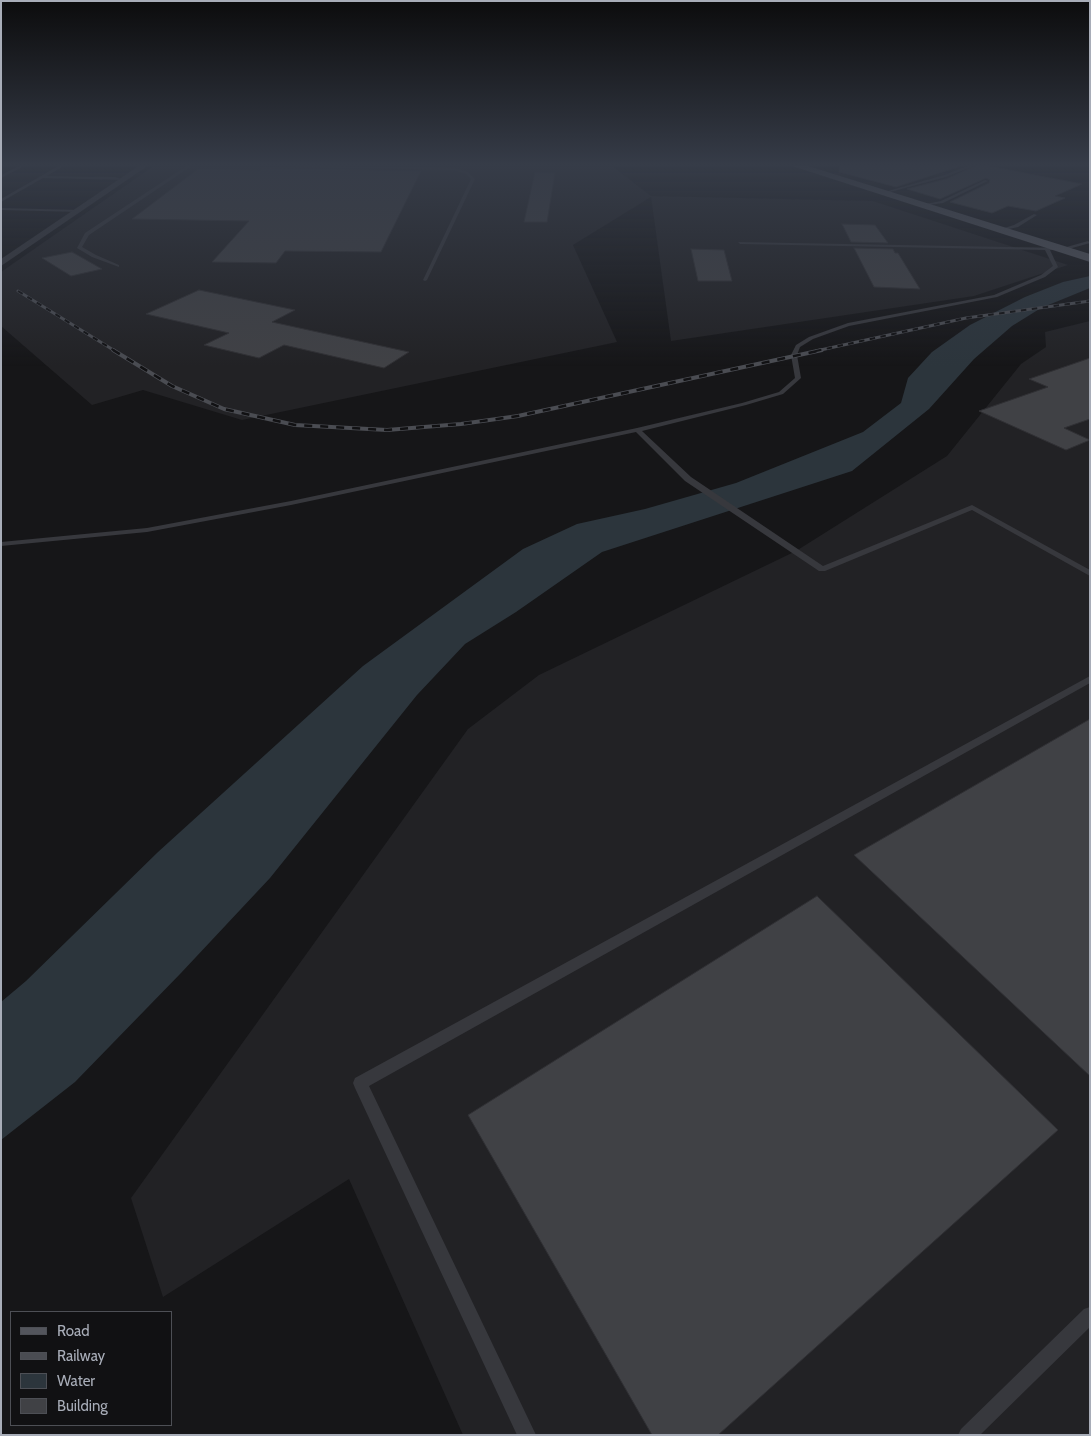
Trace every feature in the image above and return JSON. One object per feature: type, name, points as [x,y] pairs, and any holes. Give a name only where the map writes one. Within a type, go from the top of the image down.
[{"type":"main road","points":[[1007,232],[1090,258]]},
{"type":"street","points":[[1,264],[47,232]]},
{"type":"lane","points":[[90,232],[79,247],[117,266]]},
{"type":"lane","points":[[424,280],[447,232]]},
{"type":"lane","points":[[740,243],[1063,249],[1088,242]]},
{"type":"lane","points":[[1,544],[147,530],[291,504],[637,430],[744,404],[781,392],[798,378],[794,355],[798,346],[811,338],[848,325],[995,296],[1042,276],[1056,266],[1046,249]]},
{"type":"lane","points":[[637,430],[688,479],[822,568],[972,507],[1090,574]]},
{"type":"lane","points":[[527,1435],[360,1083],[1090,679]]},
{"type":"lane","points":[[967,1435],[1090,1315]]},
{"type":"shaded area","points":[[59,232],[594,232],[573,245],[617,342],[242,420],[143,390],[92,405],[1,326],[1,272]]},
{"type":"shaded area","points":[[656,232],[967,232],[1068,265],[974,296],[671,341]]},
{"type":"shaded area","points":[[1090,321],[1090,1435],[463,1435],[349,1179],[163,1297],[131,1198],[468,729],[539,675],[796,551],[947,456],[1021,364],[1046,347],[1045,332]]},
{"type":"water","points":[[1090,276],[1090,288],[1041,308],[1012,326],[974,359],[929,409],[852,471],[602,552],[516,612],[465,644],[417,695],[270,878],[75,1082],[1,1140],[1,1002],[26,981],[158,852],[363,666],[523,549],[577,524],[645,509],[736,483],[863,432],[901,403],[908,378],[932,352],[970,325],[1025,297],[1063,282]]},
{"type":"building","points":[[239,232],[391,232],[381,252],[285,251],[276,263],[212,262]]},
{"type":"building","points":[[846,232],[880,232],[888,243],[851,242]]},
{"type":"building","points":[[854,248],[893,249],[895,253],[898,253],[920,289],[874,287]]},
{"type":"building","points":[[691,249],[724,250],[732,281],[698,281]]},
{"type":"building","points":[[72,252],[102,269],[71,276],[42,258]]},
{"type":"building","points":[[199,290],[295,310],[272,322],[409,352],[384,368],[284,345],[259,358],[204,345],[229,333],[146,314]]},
{"type":"building","points":[[1090,358],[1090,419],[1064,428],[1090,440],[1066,450],[979,411],[1048,387],[1029,379]]},
{"type":"building","points":[[1090,719],[1090,1076],[854,855]]},
{"type":"building","points":[[817,896],[1058,1130],[718,1435],[652,1435],[468,1115]]},
{"type":"railway","points":[[18,291],[115,351]]},
{"type":"railway","points":[[816,351],[966,318],[1090,301]]},
{"type":"railway","points":[[113,350],[172,386],[224,409],[295,425],[387,430],[461,424],[518,416],[822,350]]}]
